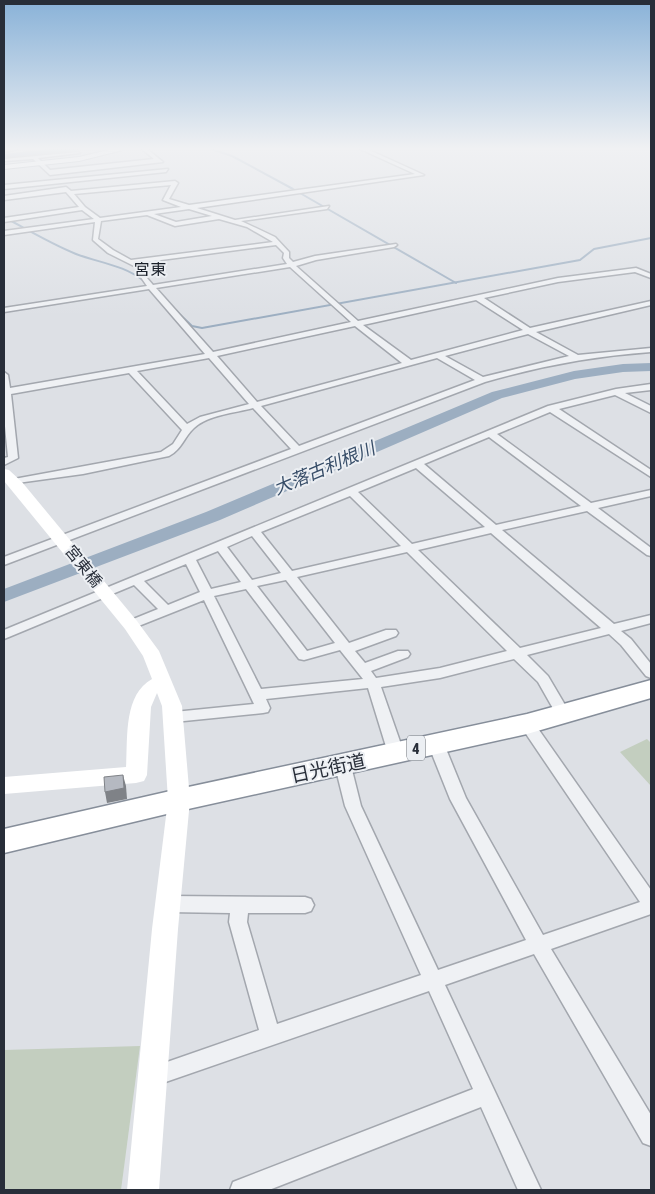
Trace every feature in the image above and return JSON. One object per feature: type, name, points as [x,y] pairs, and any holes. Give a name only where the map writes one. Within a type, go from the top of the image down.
[{"type":"highway","name":"日光街道","points":[[4,841],[179,800],[343,766],[527,724],[651,689]]},
{"type":"street","points":[[80,205],[98,222],[95,239],[117,256],[147,271],[141,273],[148,288],[298,450]]},
{"type":"street","points":[[180,205],[259,230],[278,243],[287,253],[286,258],[292,265],[354,323],[409,364]]},
{"type":"street","points":[[4,233],[98,222],[204,205]]},
{"type":"street","points":[[4,220],[83,208]]},
{"type":"street","points":[[235,221],[327,208]]},
{"type":"street","points":[[149,214],[175,224],[220,216]]},
{"type":"street","points":[[131,262],[165,260],[207,252],[278,243]]},
{"type":"street","points":[[4,310],[292,265],[315,258],[394,245]]},
{"type":"street","points":[[5,392],[211,355],[287,334],[305,334],[558,280],[636,270],[651,276]]},
{"type":"street","points":[[477,297],[529,331],[576,356]]},
{"type":"street","points":[[10,483],[101,468],[166,454],[180,444],[186,429],[194,422],[202,419],[529,331],[651,303]]},
{"type":"street","points":[[278,331],[287,334]]},
{"type":"street","points":[[4,561],[482,380],[529,366],[576,356],[651,350]]},
{"type":"street","points":[[439,356],[482,380]]},
{"type":"street","points":[[130,370],[186,429]]},
{"type":"street","points":[[4,375],[13,458],[4,462]]},
{"type":"street","points":[[4,635],[551,408],[616,392],[651,387]]},
{"type":"street","points":[[616,392],[651,410]]},
{"type":"street","points":[[551,408],[651,474]]},
{"type":"street","points":[[490,433],[651,552]]},
{"type":"street","points":[[418,464],[626,642],[651,673]]},
{"type":"street","name":"宮東橋","points":[[10,483],[62,539],[131,625],[152,655],[172,706],[179,800],[143,1190]]},
{"type":"street","points":[[351,491],[543,679],[564,715]]},
{"type":"street","points":[[131,625],[207,594],[651,493]]},
{"type":"street","points":[[255,532],[373,683],[396,753]]},
{"type":"street","points":[[220,546],[304,656],[345,647],[391,633]]},
{"type":"street","points":[[174,717],[263,708],[190,559]]},
{"type":"street","points":[[137,581],[167,611]]},
{"type":"street","points":[[255,695],[373,683],[440,673],[651,619]]},
{"type":"street","points":[[362,669],[403,654]]},
{"type":"street","points":[[4,786],[136,775],[141,707],[149,689],[163,681]]},
{"type":"street","points":[[154,1076],[651,905],[527,724]]},
{"type":"street","points":[[436,744],[458,799],[538,944],[651,1136]]},
{"type":"street","points":[[343,766],[353,806],[432,981],[530,1190]]},
{"type":"street","points":[[168,904],[305,905]]},
{"type":"street","points":[[240,905],[238,922],[271,1036]]},
{"type":"street","points":[[241,1190],[486,1094]]},
{"type":"green space","points":[[647,739],[651,743],[651,786],[620,752]]},
{"type":"green space","points":[[140,1046],[121,1190],[4,1190],[4,1050]]},
{"type":"building","points":[[123,775],[124,788],[105,792],[104,777]]},
{"type":"waterway","points":[[320,205],[455,282]]},
{"type":"waterway","points":[[4,217],[67,250],[128,271],[144,281]]},
{"type":"waterway","points":[[455,282],[580,260],[594,249],[651,238]]},
{"type":"waterway","points":[[173,308],[192,326],[202,328],[455,282]]},
{"type":"waterway","name":"大落古利根川","points":[[4,596],[213,516],[497,395],[574,375],[623,368],[651,367]]},
{"type":"district","name":"宮東","points":[[150,269]]}]
